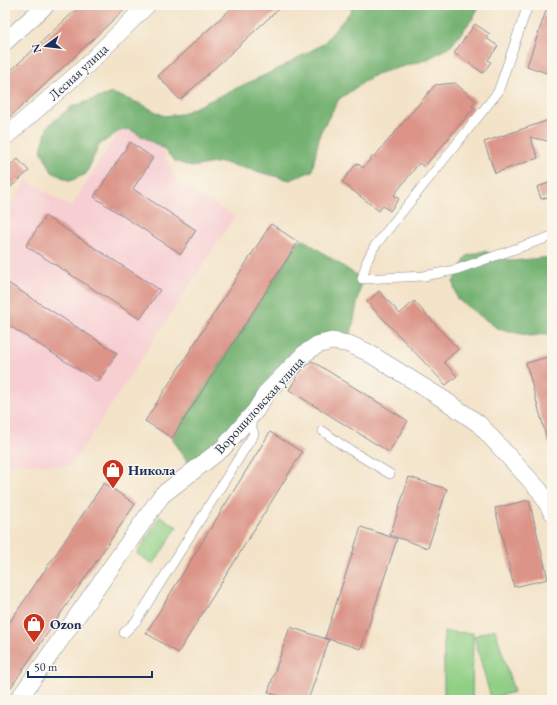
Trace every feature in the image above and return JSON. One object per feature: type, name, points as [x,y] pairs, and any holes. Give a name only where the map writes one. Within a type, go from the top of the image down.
[{"type":"street","points":[[5,42],[46,5]]},
{"type":"street","name":"Лесная улица","points":[[5,137],[81,72],[147,5]]},
{"type":"street","name":"Ворошиловская улица","points":[[18,700],[162,495],[223,448],[249,418],[267,392],[304,354],[317,345],[332,341],[350,344],[374,356],[443,399],[479,424],[540,491],[552,512]]},
{"type":"lane","points":[[528,5],[498,92],[374,247],[367,261],[362,279],[424,276],[455,270],[552,236]]},
{"type":"lane","points":[[124,633],[137,620],[254,434],[249,418]]},
{"type":"lane","points":[[323,431],[342,445],[390,474]]},
{"type":"shaded area","points":[[129,129],[161,147],[178,184],[235,216],[71,466],[5,463],[5,212],[27,181],[71,207],[119,131]]},
{"type":"green space","points":[[353,5],[477,5],[478,8],[473,18],[451,46],[426,60],[376,74],[339,99],[320,133],[312,171],[290,180],[221,162],[191,167],[175,161],[161,147],[129,129],[119,131],[99,145],[86,174],[70,181],[52,172],[41,150],[48,126],[71,107],[112,93],[141,104],[164,116],[181,114],[278,69],[323,44],[351,11]]},
{"type":"green space","points":[[304,240],[362,279],[349,344],[317,345],[194,471],[172,438],[298,242]]},
{"type":"green space","points":[[484,251],[512,261],[552,257],[552,333],[530,336],[497,328],[457,299],[453,282],[467,256]]},
{"type":"green space","points":[[160,516],[177,527],[154,564],[137,554]]},
{"type":"green space","points":[[495,629],[514,692],[491,698],[474,636]]},
{"type":"green space","points":[[444,632],[473,633],[472,699],[444,699]]},
{"type":"building","points":[[81,5],[129,5],[5,122],[5,76]]},
{"type":"building","points":[[235,5],[283,5],[180,100],[158,76]]},
{"type":"building","points":[[548,5],[552,5],[552,75],[527,66]]},
{"type":"building","points":[[475,24],[490,34],[486,38],[498,46],[488,60],[491,62],[483,73],[454,53]]},
{"type":"building","points":[[455,83],[476,101],[472,106],[474,108],[424,167],[419,163],[394,195],[399,199],[390,211],[383,206],[379,211],[342,182],[357,163],[363,168],[373,156],[374,157],[435,85]]},
{"type":"building","points":[[552,119],[552,142],[530,137],[538,158],[495,173],[484,142]]},
{"type":"building","points":[[130,142],[153,158],[133,189],[196,230],[181,254],[94,197]]},
{"type":"building","points":[[18,159],[29,171],[5,192],[5,169]]},
{"type":"building","points":[[552,182],[552,196],[541,199],[537,187]]},
{"type":"building","points":[[45,216],[160,290],[140,319],[26,246]]},
{"type":"building","points":[[271,224],[298,242],[172,438],[145,421]]},
{"type":"building","points":[[5,281],[117,353],[98,382],[5,323]]},
{"type":"building","points":[[379,291],[400,314],[414,301],[458,349],[444,362],[457,376],[446,385],[367,302]]},
{"type":"building","points":[[552,356],[552,442],[548,443],[526,363]]},
{"type":"building","points":[[312,361],[408,421],[389,452],[289,390],[300,372]]},
{"type":"building","points":[[270,432],[302,452],[178,653],[146,633]]},
{"type":"building","points":[[409,477],[447,489],[428,548],[390,535]]},
{"type":"building","points":[[104,483],[135,504],[5,696],[5,629]]},
{"type":"building","points":[[529,500],[548,579],[514,587],[495,508]]},
{"type":"building","points":[[361,527],[397,539],[361,649],[325,638]]},
{"type":"building","points":[[290,627],[329,640],[308,700],[291,700],[268,692]]},
{"type":"place","name":"Никола","points":[[113,490]]},
{"type":"place","name":"Ozon","points":[[34,644]]}]
